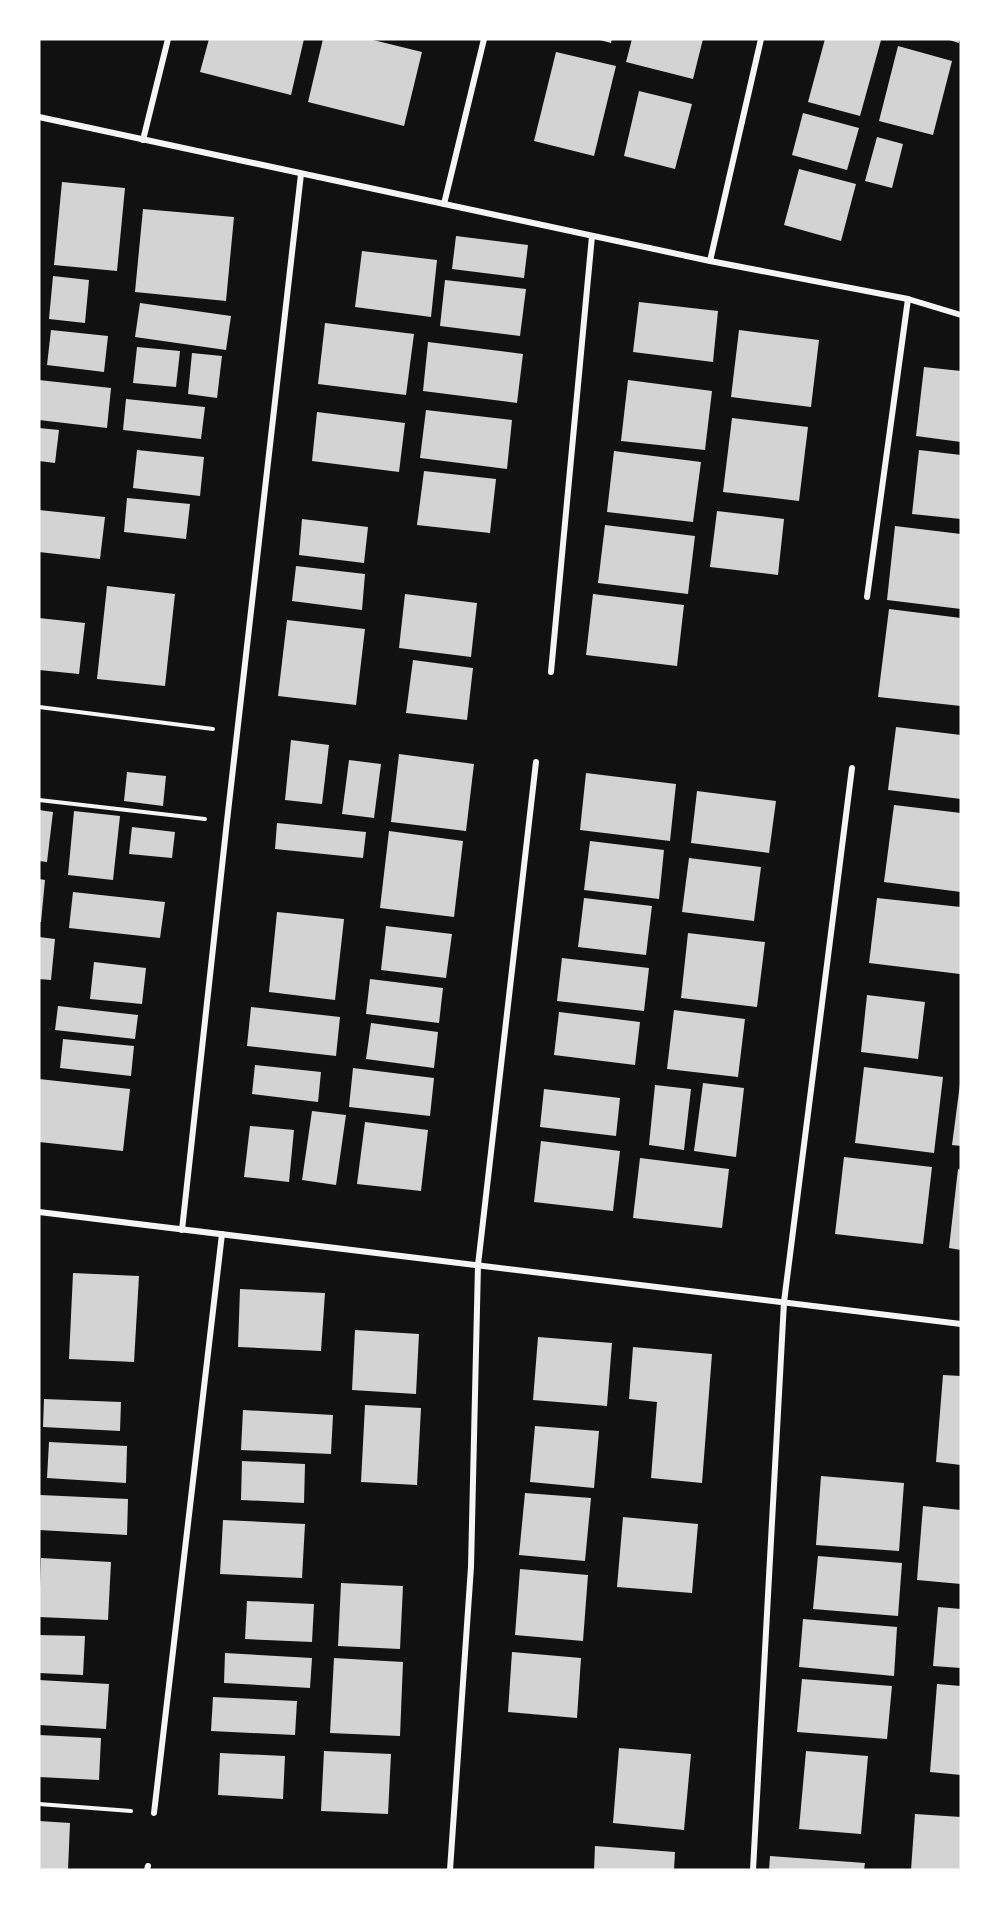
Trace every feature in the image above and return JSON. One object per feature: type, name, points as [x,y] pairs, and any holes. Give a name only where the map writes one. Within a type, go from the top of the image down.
[{"type":"street","points":[[143,140],[168,39]]},
{"type":"street","points":[[444,204],[484,39]]},
{"type":"street","points":[[710,261],[761,39]]},
{"type":"street","points":[[39,117],[710,261],[908,299],[961,315]]},
{"type":"street","points":[[182,1230],[301,174]]},
{"type":"street","points":[[551,672],[592,236]]},
{"type":"street","points":[[867,597],[908,299]]},
{"type":"street","points":[[450,1870],[471,1567],[478,1265],[536,762]]},
{"type":"street","points":[[753,1870],[784,1302],[852,768]]},
{"type":"street","points":[[39,1212],[961,1324]]},
{"type":"street","points":[[154,1813],[222,1234]]},
{"type":"path","points":[[39,708],[238,732]]},
{"type":"path","points":[[39,800],[227,821]]},
{"type":"path","points":[[39,1804],[154,1813]]},
{"type":"building","points":[[209,39],[304,39],[291,95],[200,72]]},
{"type":"building","points":[[323,39],[369,39],[422,52],[404,126],[308,102]]},
{"type":"building","points":[[596,39],[612,39],[611,43]]},
{"type":"building","points":[[632,39],[703,39],[693,79],[626,62]]},
{"type":"building","points":[[825,39],[881,40],[860,116],[808,102]]},
{"type":"building","points":[[946,39],[960,39],[959,43]]},
{"type":"building","points":[[898,46],[952,61],[933,135],[879,121]]},
{"type":"building","points":[[556,52],[616,66],[594,156],[534,141]]},
{"type":"building","points":[[639,91],[692,104],[675,169],[624,156]]},
{"type":"building","points":[[803,113],[859,128],[847,170],[792,155]]},
{"type":"building","points":[[877,137],[903,144],[892,188],[865,181]]},
{"type":"building","points":[[799,169],[856,184],[841,241],[784,225]]},
{"type":"building","points":[[62,182],[125,188],[117,271],[54,265]]},
{"type":"building","points":[[143,209],[234,217],[226,301],[135,292]]},
{"type":"building","points":[[456,236],[528,245],[524,278],[452,269]]},
{"type":"building","points":[[362,251],[437,260],[431,317],[355,307]]},
{"type":"building","points":[[53,276],[89,280],[85,323],[49,319]]},
{"type":"building","points":[[445,280],[526,289],[520,336],[440,326]]},
{"type":"building","points":[[639,302],[718,311],[713,362],[633,352]]},
{"type":"building","points":[[140,303],[231,316],[226,350],[135,337]]},
{"type":"building","points":[[325,323],[414,334],[406,395],[318,384]]},
{"type":"building","points":[[51,330],[108,336],[104,372],[47,365]]},
{"type":"building","points":[[739,330],[819,340],[811,407],[731,397]]},
{"type":"building","points":[[428,342],[523,354],[517,403],[423,391]]},
{"type":"building","points":[[137,347],[180,351],[176,387],[133,383]]},
{"type":"building","points":[[192,353],[222,356],[217,398],[188,394]]},
{"type":"building","points":[[924,367],[961,371],[961,442],[916,436]]},
{"type":"building","points":[[39,380],[111,388],[107,428],[39,420]]},
{"type":"building","points":[[628,380],[712,391],[705,450],[621,441]]},
{"type":"building","points":[[126,399],[205,407],[201,439],[123,430]]},
{"type":"building","points":[[426,410],[512,420],[507,469],[420,458]]},
{"type":"building","points":[[317,412],[405,423],[399,472],[312,461]]},
{"type":"building","points":[[732,418],[808,427],[799,501],[723,492]]},
{"type":"building","points":[[39,428],[59,430],[55,463],[39,461]]},
{"type":"building","points":[[137,450],[204,457],[200,496],[133,488]]},
{"type":"building","points":[[919,450],[961,455],[961,519],[912,514]]},
{"type":"building","points":[[614,451],[701,462],[693,522],[607,512]]},
{"type":"building","points":[[424,471],[496,479],[490,533],[417,525]]},
{"type":"building","points":[[127,498],[190,504],[186,539],[124,532]]},
{"type":"building","points":[[39,510],[105,517],[100,559],[39,552]]},
{"type":"building","points":[[717,511],[784,519],[778,575],[710,567]]},
{"type":"building","points":[[302,519],[368,527],[364,563],[299,555]]},
{"type":"building","points":[[605,525],[695,536],[688,594],[598,583]]},
{"type":"building","points":[[895,526],[961,534],[961,609],[887,600]]},
{"type":"building","points":[[296,566],[365,574],[362,610],[292,601]]},
{"type":"building","points":[[107,586],[175,594],[165,686],[97,679]]},
{"type":"building","points":[[405,594],[477,603],[471,657],[399,648]]},
{"type":"building","points":[[593,594],[684,605],[677,666],[586,655]]},
{"type":"building","points":[[889,609],[961,618],[961,706],[878,697]]},
{"type":"building","points":[[39,618],[85,623],[79,674],[39,670]]},
{"type":"building","points":[[287,620],[365,629],[356,705],[278,696]]},
{"type":"building","points":[[413,660],[473,668],[467,720],[406,713]]},
{"type":"building","points":[[896,727],[961,735],[961,799],[888,790]]},
{"type":"building","points":[[291,740],[329,745],[322,804],[285,800]]},
{"type":"building","points":[[399,754],[474,764],[466,831],[391,822]]},
{"type":"building","points":[[349,760],[381,764],[374,818],[342,814]]},
{"type":"building","points":[[127,772],[166,776],[163,806],[124,801]]},
{"type":"building","points":[[586,773],[676,784],[670,841],[580,830]]},
{"type":"building","points":[[697,791],[776,801],[769,853],[691,843]]},
{"type":"building","points":[[894,805],[961,813],[961,892],[884,882]]},
{"type":"building","points":[[39,810],[53,812],[47,862],[39,861]]},
{"type":"building","points":[[74,811],[120,816],[113,880],[68,875]]},
{"type":"building","points":[[277,823],[366,832],[363,858],[275,849]]},
{"type":"building","points":[[132,827],[175,832],[172,858],[129,854]]},
{"type":"building","points":[[389,831],[463,841],[454,917],[380,908]]},
{"type":"building","points":[[590,841],[664,850],[659,899],[584,890]]},
{"type":"building","points":[[689,858],[761,867],[754,921],[682,912]]},
{"type":"building","points":[[39,879],[45,880],[41,922],[39,922]]},
{"type":"building","points":[[73,892],[165,902],[160,938],[69,928]]},
{"type":"building","points":[[584,898],[652,906],[646,955],[578,947]]},
{"type":"building","points":[[877,898],[961,907],[960,974],[869,963]]},
{"type":"building","points":[[277,912],[344,919],[335,1000],[269,992]]},
{"type":"building","points":[[386,926],[452,934],[446,978],[381,970]]},
{"type":"building","points":[[688,933],[765,942],[757,1007],[681,998]]},
{"type":"building","points":[[39,937],[55,939],[51,980],[39,979]]},
{"type":"building","points":[[562,958],[649,968],[644,1011],[557,1001]]},
{"type":"building","points":[[94,962],[146,968],[142,1004],[90,999]]},
{"type":"building","points":[[370,979],[443,988],[439,1023],[366,1014]]},
{"type":"building","points":[[867,995],[925,1002],[918,1059],[861,1052]]},
{"type":"building","points":[[58,1006],[138,1015],[135,1039],[55,1030]]},
{"type":"building","points":[[251,1007],[340,1017],[336,1056],[247,1046]]},
{"type":"building","points":[[674,1010],[745,1019],[738,1077],[667,1069]]},
{"type":"building","points":[[559,1012],[640,1022],[635,1065],[554,1055]]},
{"type":"building","points":[[371,1023],[438,1032],[434,1068],[366,1059]]},
{"type":"building","points":[[63,1039],[134,1046],[131,1076],[60,1068]]},
{"type":"building","points":[[255,1065],[321,1072],[318,1102],[252,1094]]},
{"type":"building","points":[[864,1067],[943,1077],[934,1153],[855,1143]]},
{"type":"building","points":[[353,1068],[434,1078],[430,1116],[349,1107]]},
{"type":"building","points":[[39,1079],[130,1089],[123,1151],[39,1142]]},
{"type":"building","points":[[703,1083],[744,1088],[736,1157],[694,1151]]},
{"type":"building","points":[[961,1084],[961,1146],[952,1145]]},
{"type":"building","points":[[655,1085],[691,1089],[684,1150],[649,1145]]},
{"type":"building","points":[[544,1089],[620,1098],[616,1136],[540,1127]]},
{"type":"building","points":[[312,1111],[346,1115],[336,1185],[302,1180]]},
{"type":"building","points":[[365,1122],[428,1130],[421,1191],[357,1184]]},
{"type":"building","points":[[250,1126],[294,1130],[289,1182],[244,1177]]},
{"type":"building","points":[[541,1141],[620,1151],[613,1211],[534,1202]]},
{"type":"building","points":[[844,1157],[932,1167],[923,1244],[835,1234]]},
{"type":"building","points":[[640,1158],[729,1169],[722,1228],[633,1218]]},
{"type":"building","points":[[958,1169],[961,1170],[961,1250],[949,1248]]},
{"type":"building","points":[[73,1273],[139,1276],[134,1362],[69,1359]]},
{"type":"building","points":[[240,1289],[325,1293],[321,1351],[238,1347]]},
{"type":"building","points":[[355,1330],[419,1334],[416,1394],[352,1390]]},
{"type":"building","points":[[538,1337],[612,1343],[607,1406],[533,1400]]},
{"type":"building","points":[[633,1347],[712,1354],[702,1483],[651,1478],[657,1402],[629,1399]]},
{"type":"building","points":[[943,1375],[961,1376],[961,1465],[936,1462]]},
{"type":"building","points":[[44,1399],[121,1402],[120,1431],[43,1427]]},
{"type":"building","points":[[365,1405],[421,1408],[417,1485],[361,1482]]},
{"type":"building","points":[[243,1410],[333,1415],[331,1454],[241,1450]]},
{"type":"building","points":[[535,1426],[599,1431],[594,1488],[530,1482]]},
{"type":"building","points":[[49,1442],[127,1446],[126,1483],[47,1478]]},
{"type":"building","points":[[242,1461],[305,1464],[304,1503],[241,1500]]},
{"type":"building","points":[[821,1476],[904,1483],[899,1551],[816,1545]]},
{"type":"building","points":[[525,1493],[591,1498],[585,1561],[519,1555]]},
{"type":"building","points":[[40,1495],[128,1499],[127,1535],[39,1530]]},
{"type":"building","points":[[923,1506],[961,1510],[961,1584],[917,1580]]},
{"type":"building","points":[[623,1517],[698,1524],[692,1593],[617,1587]]},
{"type":"building","points":[[223,1520],[305,1524],[302,1578],[220,1574]]},
{"type":"building","points":[[818,1556],[902,1563],[898,1616],[813,1609]]},
{"type":"building","points":[[41,1558],[111,1562],[108,1620],[39,1617]]},
{"type":"building","points":[[520,1569],[588,1575],[583,1641],[515,1635]]},
{"type":"building","points":[[341,1583],[403,1586],[400,1649],[338,1646]]},
{"type":"building","points":[[247,1601],[314,1604],[312,1642],[245,1639]]},
{"type":"building","points":[[938,1607],[961,1609],[961,1668],[933,1666]]},
{"type":"building","points":[[803,1619],[897,1627],[894,1676],[799,1667]]},
{"type":"building","points":[[39,1635],[85,1636],[83,1675],[39,1673]]},
{"type":"building","points":[[512,1652],[581,1658],[577,1718],[508,1712]]},
{"type":"building","points":[[225,1653],[312,1658],[310,1688],[224,1683]]},
{"type":"building","points":[[334,1658],[403,1662],[400,1736],[330,1733]]},
{"type":"building","points":[[802,1679],[892,1686],[887,1739],[797,1732]]},
{"type":"building","points":[[39,1680],[109,1684],[106,1729],[39,1725]]},
{"type":"building","points":[[937,1684],[961,1686],[961,1775],[930,1772]]},
{"type":"building","points":[[213,1697],[297,1701],[295,1735],[211,1731]]},
{"type":"building","points":[[39,1735],[101,1738],[99,1780],[39,1777]]},
{"type":"building","points":[[619,1748],[691,1754],[684,1830],[613,1823]]},
{"type":"building","points":[[324,1751],[391,1754],[388,1814],[321,1811]]},
{"type":"building","points":[[806,1751],[868,1756],[861,1834],[799,1829]]},
{"type":"building","points":[[220,1753],[285,1756],[283,1799],[218,1795]]},
{"type":"building","points":[[915,1814],[961,1817],[961,1870],[911,1870]]},
{"type":"building","points":[[39,1821],[70,1823],[68,1870],[39,1870]]},
{"type":"building","points":[[595,1846],[675,1852],[674,1870],[594,1870]]},
{"type":"building","points":[[770,1856],[865,1863],[864,1870],[769,1870]]}]
